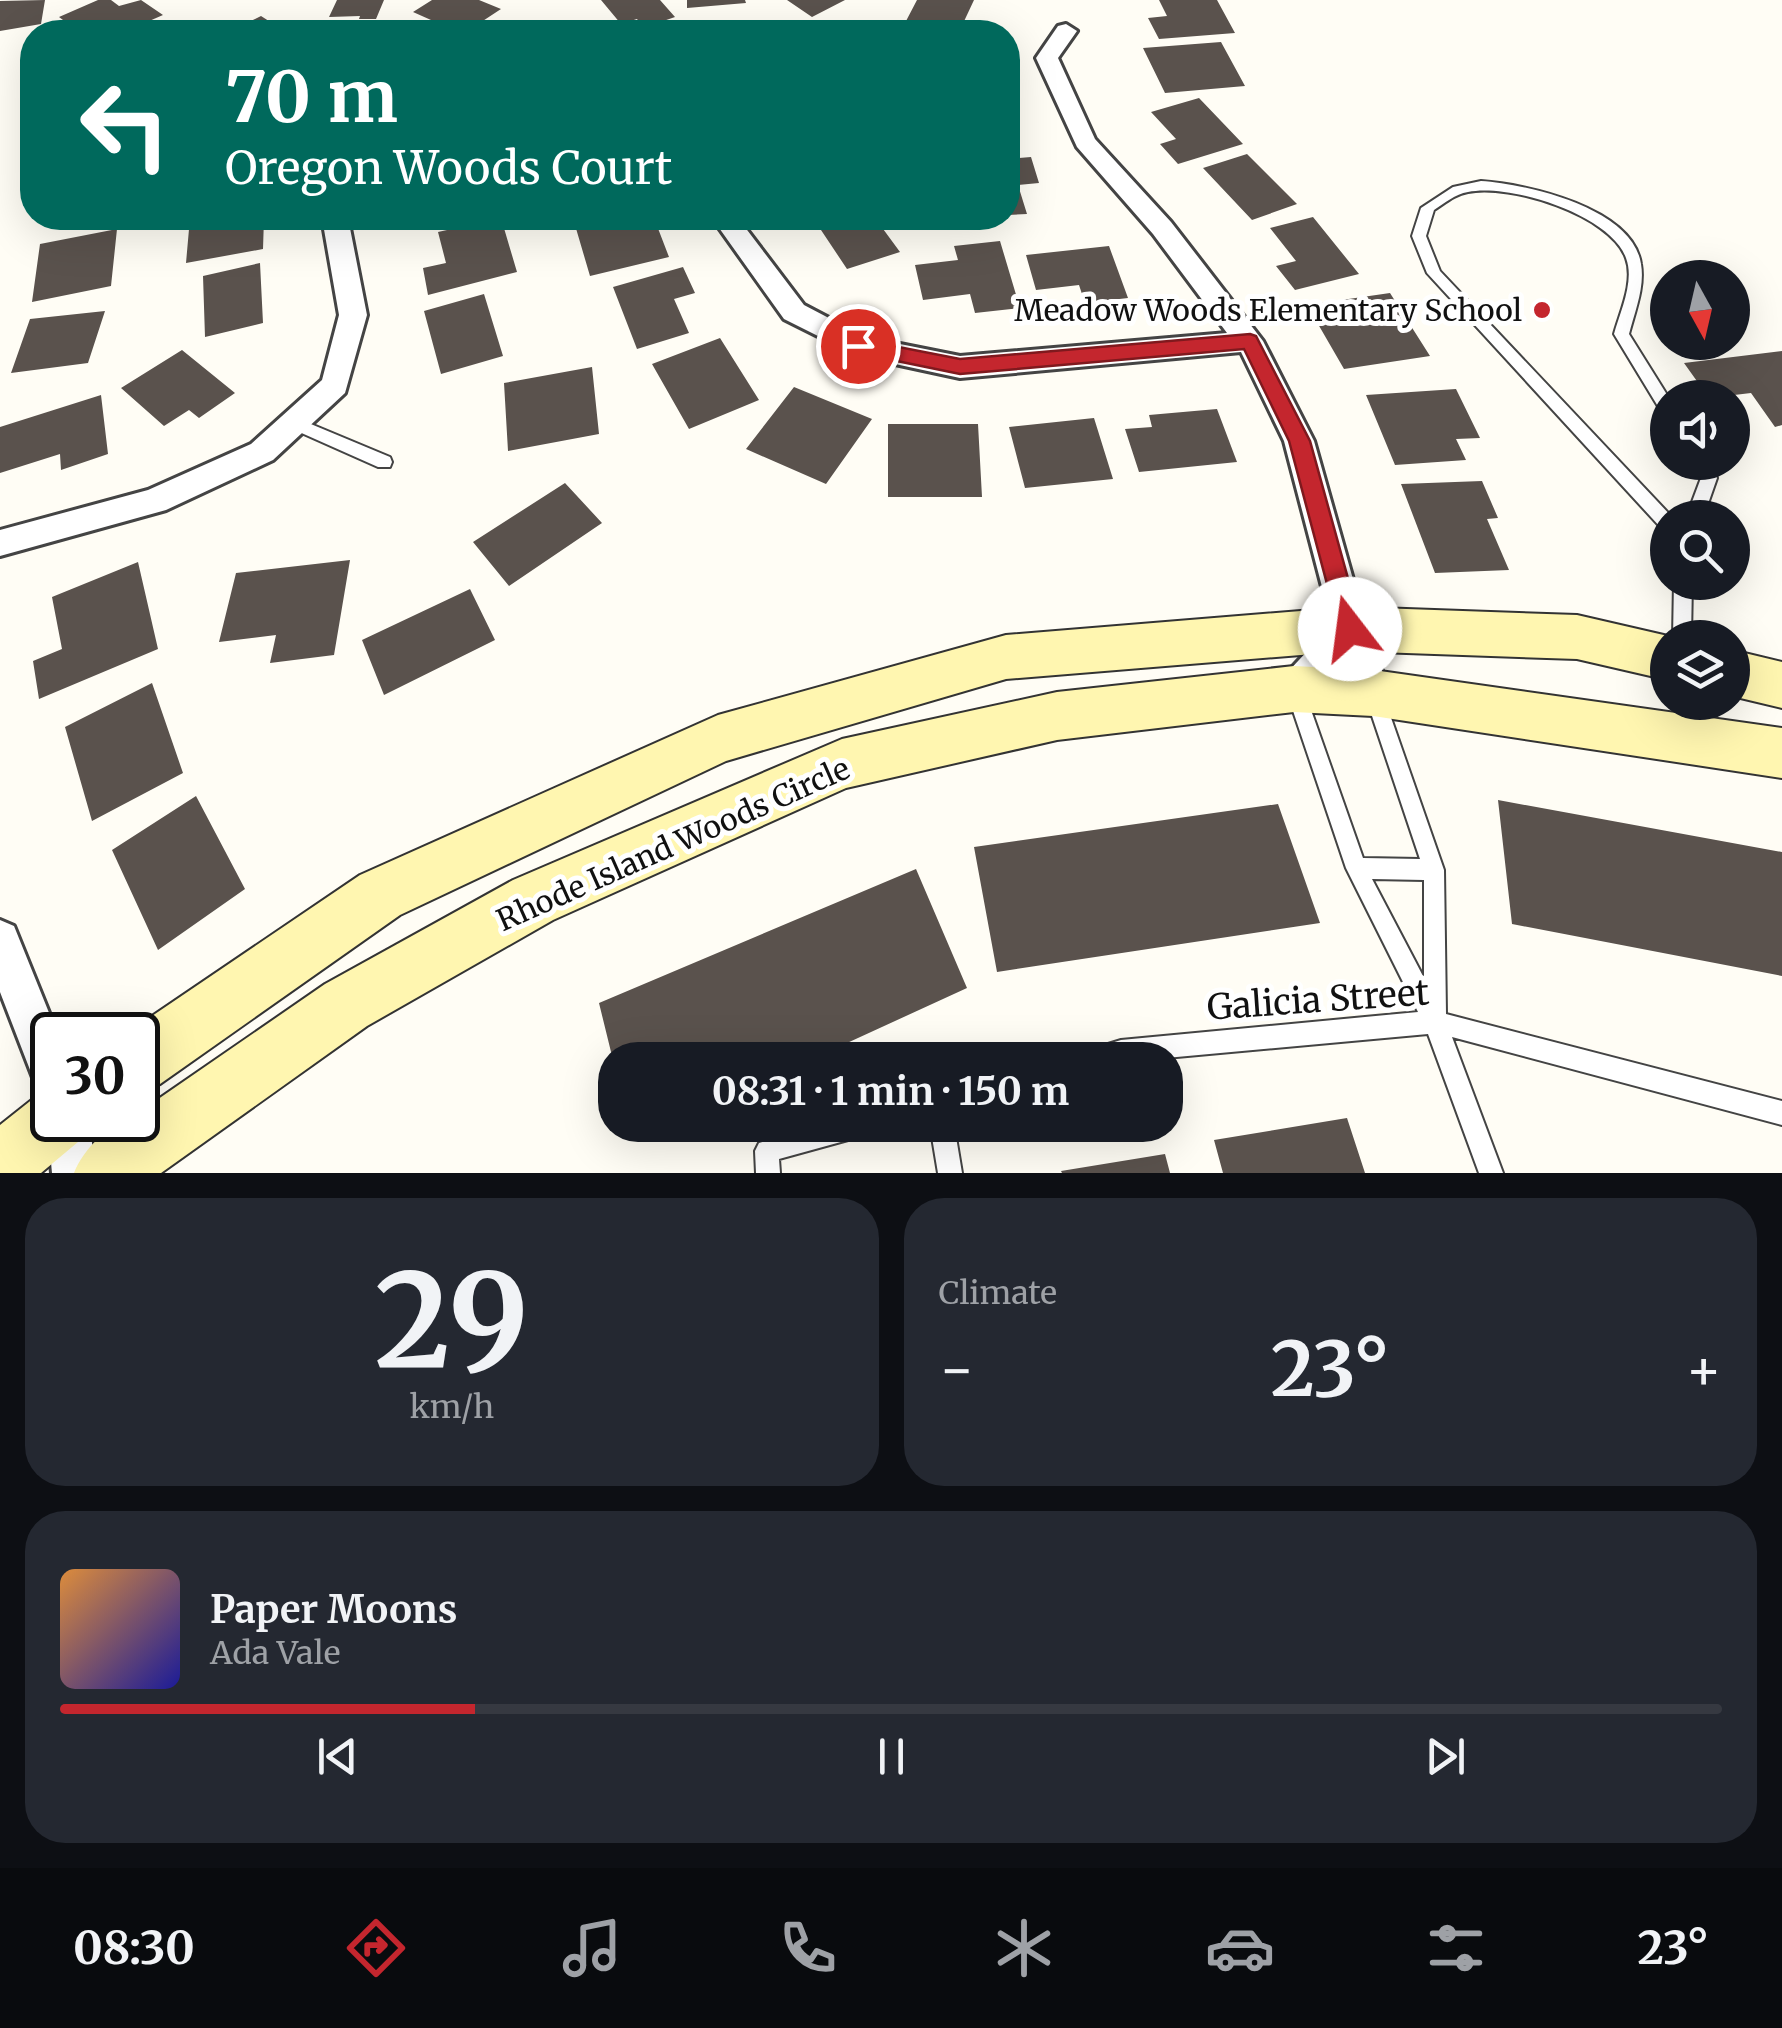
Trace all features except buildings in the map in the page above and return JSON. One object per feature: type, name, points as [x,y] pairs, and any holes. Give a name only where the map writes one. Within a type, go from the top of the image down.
[{"type":"street","points":[[1066,31],[1047,58],[1084,142],[1162,228],[1250,341],[1299,441],[1350,629],[1373,693]]},
{"type":"street","points":[[0,543],[155,501],[262,452],[335,386],[353,314],[337,230]]},
{"type":"street","points":[[734,230],[794,312],[858,346],[960,366],[1250,341]]},
{"type":"street","points":[[1294,689],[1350,629]]},
{"type":"street","name":"Rhode Island Woods Circle","points":[[160,1047],[380,896],[718,739],[1006,657],[1350,629],[1576,637],[1650,654]]},
{"type":"street","points":[[1750,677],[1782,685]]},
{"type":"street","name":"Rhode Island Woods Circle","points":[[106,1173],[346,1005],[516,910],[842,764],[1057,716],[1294,689],[1373,693],[1782,753]]},
{"type":"street","points":[[0,940],[30,1017]]},
{"type":"street","points":[[0,1166],[30,1141]]},
{"type":"street","points":[[70,1142],[74,1173]]},
{"type":"lane","points":[[1650,380],[1621,334],[1633,289],[1633,258],[1616,230],[1554,198],[1518,190],[1463,187],[1428,208],[1419,236],[1434,273],[1650,505]]},
{"type":"lane","points":[[294,423],[384,462]]},
{"type":"lane","points":[[1294,689],[1356,868],[1435,1022],[1492,1173]]},
{"type":"lane","points":[[1373,693],[1434,870],[1435,1022]]},
{"type":"lane","points":[[1356,868],[1434,870]]},
{"type":"lane","name":"Galicia Street","points":[[1183,1045],[1435,1022],[1782,1114]]},
{"type":"lane","points":[[767,1162],[817,1142]]},
{"type":"lane","points":[[945,1142],[950,1173]]},
{"type":"place","name":"Meadow Woods Elementary School","points":[[1542,310]]},
{"type":"route","points":[[858,346],[960,366],[1250,341],[1299,441],[1350,629]]}]
